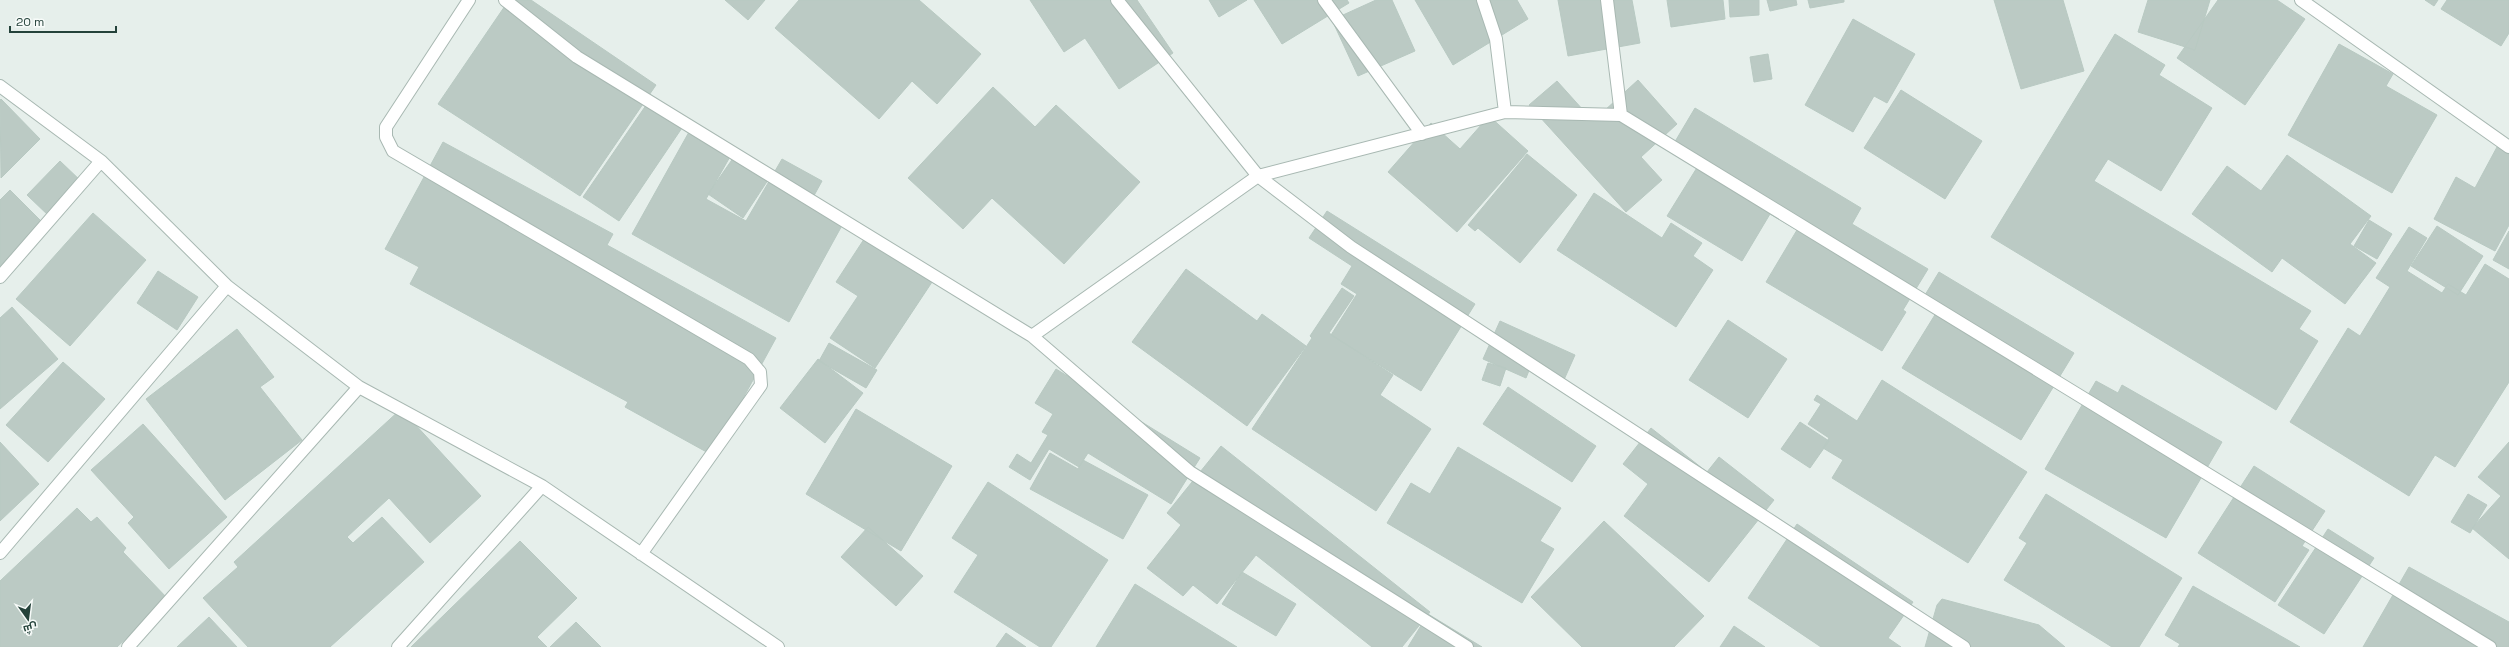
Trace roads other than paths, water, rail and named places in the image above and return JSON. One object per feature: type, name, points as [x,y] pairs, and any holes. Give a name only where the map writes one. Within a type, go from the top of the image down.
[{"type":"street","points":[[469,0],[386,128],[386,137],[393,151],[749,359],[760,372],[761,385],[641,554]]},
{"type":"street","points":[[506,0],[577,57],[1032,336],[1190,472],[1467,647]]},
{"type":"street","points":[[1117,0],[1258,176],[1351,247],[1964,647]]},
{"type":"street","points":[[1324,0],[1422,134]]},
{"type":"street","points":[[1482,0],[1496,39],[1506,112]]},
{"type":"street","points":[[1607,0],[1621,115]]},
{"type":"street","points":[[2301,0],[2509,147]]},
{"type":"street","points":[[0,86],[101,161],[227,286],[359,387],[542,486],[778,647]]},
{"type":"street","points":[[1032,336],[1258,176],[1506,112],[1621,115],[2490,647]]},
{"type":"street","points":[[0,277],[101,161]]},
{"type":"street","points":[[0,553],[227,286]]},
{"type":"street","points":[[128,647],[359,387]]},
{"type":"street","points":[[398,647],[542,486]]}]
